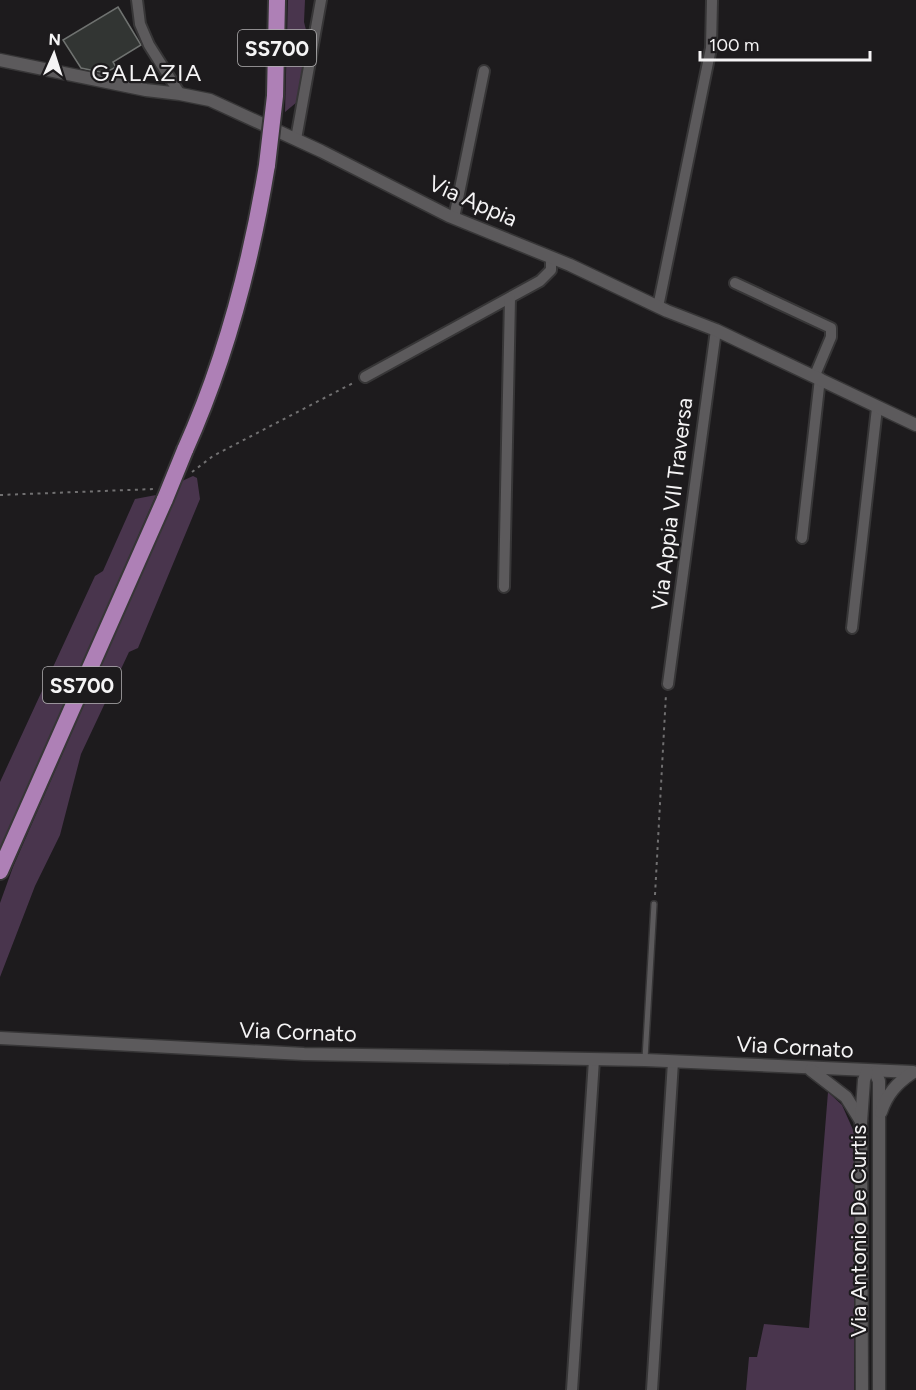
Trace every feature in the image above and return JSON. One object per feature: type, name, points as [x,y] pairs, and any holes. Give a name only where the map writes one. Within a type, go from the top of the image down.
[{"type":"highway","name":"SS700","points":[[0,871],[165,499],[226,345],[251,250],[267,165],[275,96],[277,0]]},
{"type":"street","points":[[137,0],[140,24],[148,45],[180,94]]},
{"type":"street","points":[[296,139],[321,0]]},
{"type":"street","points":[[658,307],[711,48],[712,0]]},
{"type":"street","name":"Via Appia","points":[[0,60],[146,90],[210,100],[296,139],[454,218],[551,257],[658,307],[716,330],[916,425]]},
{"type":"street","points":[[454,218],[484,71]]},
{"type":"street","points":[[365,376],[540,281],[551,270],[551,257]]},
{"type":"street","points":[[735,283],[831,328],[831,337],[817,376],[802,538]]},
{"type":"street","points":[[504,587],[510,298]]},
{"type":"street","name":"Via Appia VII Traversa","points":[[668,684],[716,330]]},
{"type":"street","points":[[852,628],[877,408]]},
{"type":"street","name":"Via Cornato","points":[[0,1038],[304,1054],[645,1060],[809,1070],[914,1072]]},
{"type":"street","points":[[573,1390],[594,1060]]},
{"type":"street","points":[[652,1390],[673,1062]]},
{"type":"street","name":"Via Antonio De Curtis","points":[[809,1070],[846,1097],[861,1122]]},
{"type":"street","name":"Via Antonio De Curtis","points":[[862,1390],[861,1122],[864,1080],[871,1072],[879,1081],[879,1390]]},
{"type":"street","points":[[879,1119],[885,1100],[894,1088],[914,1072]]},
{"type":"lane","points":[[645,1060],[654,904]]},
{"type":"path","points":[[654,904],[668,684]]},
{"type":"shaded area","points":[[288,0],[305,0],[304,22],[308,38],[297,102],[285,112]]},
{"type":"shaded area","points":[[193,476],[197,478],[200,499],[138,648],[129,652],[81,754],[60,835],[35,886],[0,977],[0,903],[13,867],[182,481]]},
{"type":"shaded area","points":[[156,495],[0,852],[0,782],[95,576],[103,571],[135,499]]},
{"type":"shaded area","points":[[828,1092],[842,1105],[854,1132],[854,1390],[746,1390],[749,1357],[757,1357],[764,1324],[809,1328]]},
{"type":"building","points":[[118,7],[141,45],[113,62],[116,67],[105,73],[81,68],[63,40]]},
{"type":"district","name":"GALAZIA","points":[[147,72]]}]
